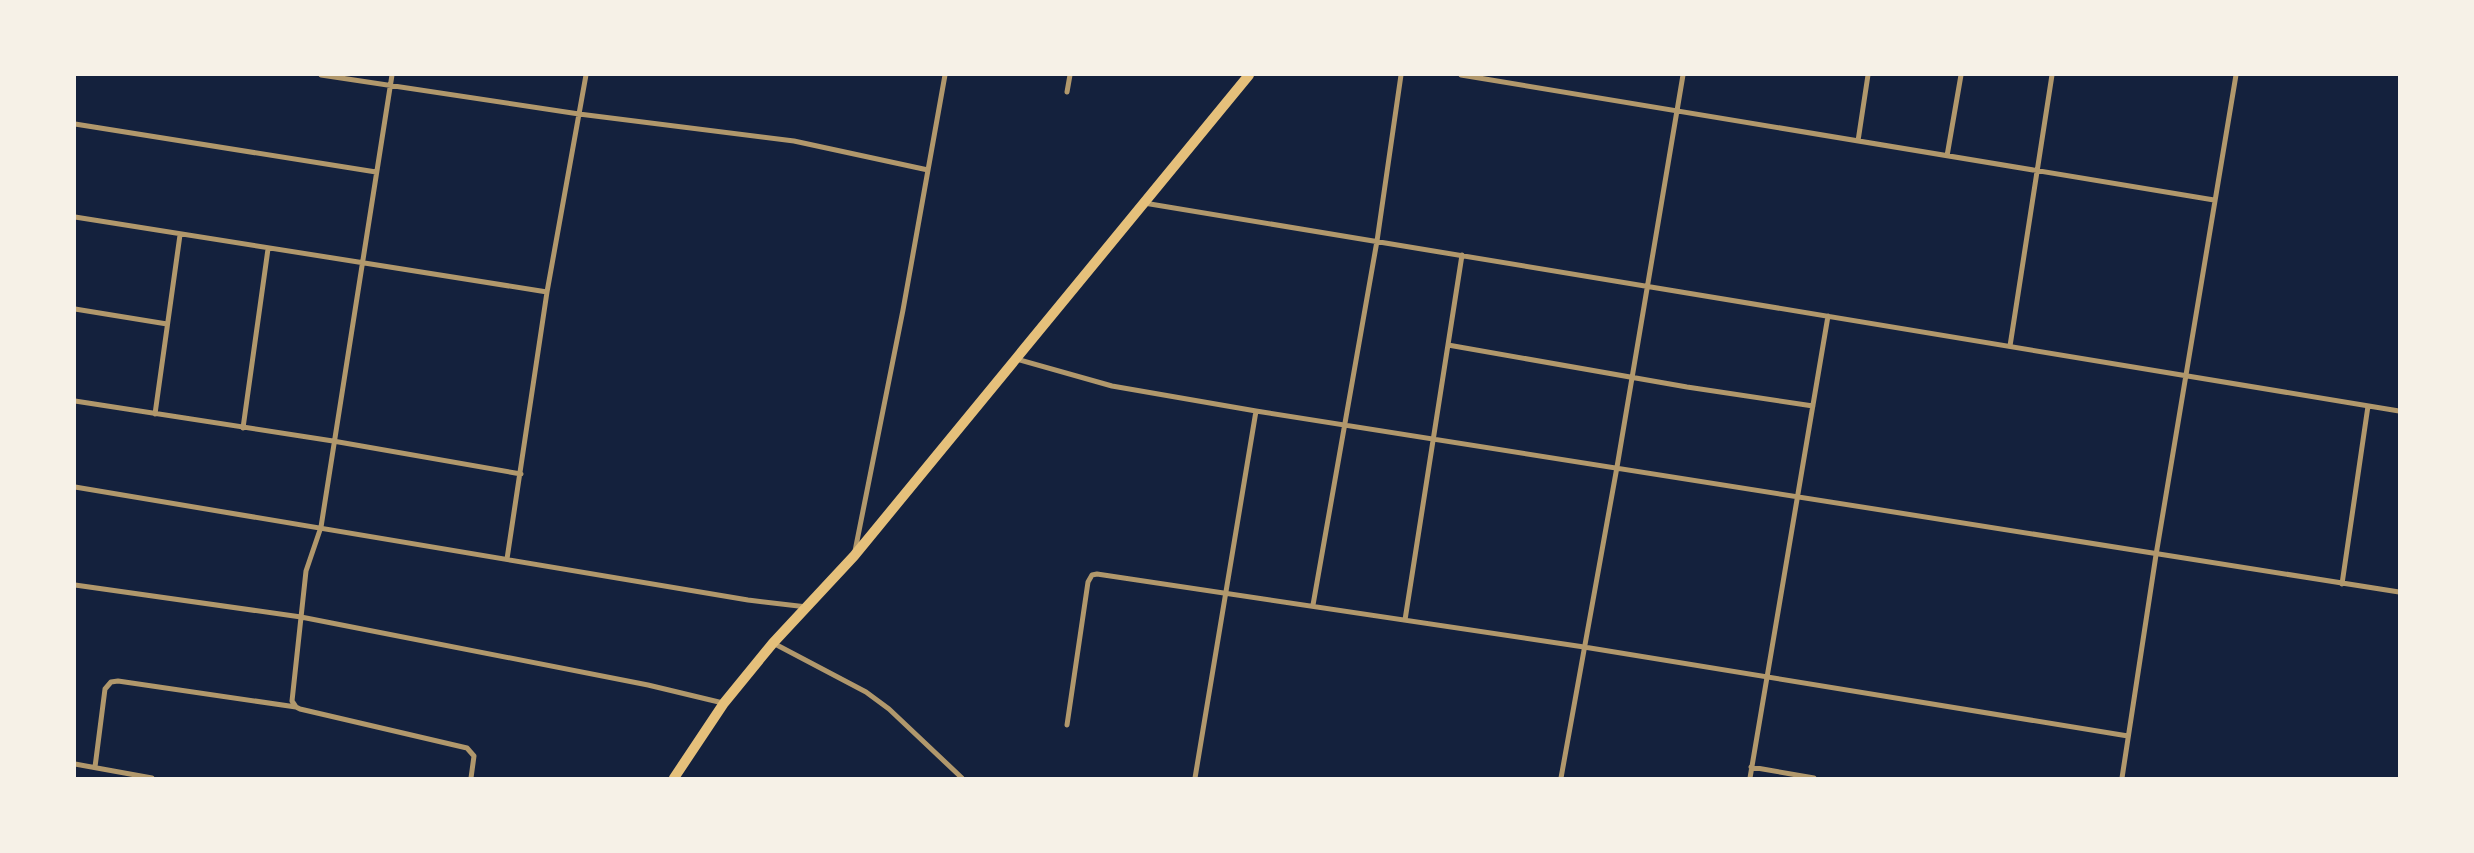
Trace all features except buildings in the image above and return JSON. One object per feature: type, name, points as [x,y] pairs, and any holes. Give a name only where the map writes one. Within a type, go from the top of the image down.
[{"type":"main road","points":[[674,778],[724,703],[773,643],[854,556],[1249,75]]},
{"type":"street","points":[[321,75],[579,114],[794,141],[928,170]]},
{"type":"street","points":[[296,707],[292,694],[306,571],[321,527],[332,441],[392,75]]},
{"type":"street","points":[[507,559],[547,292],[586,75]]},
{"type":"street","points":[[854,556],[903,310],[945,75]]},
{"type":"street","points":[[1067,92],[1070,75]]},
{"type":"street","points":[[1313,606],[1377,241],[1401,75]]},
{"type":"street","points":[[1460,75],[2214,200]]},
{"type":"street","points":[[1561,778],[1617,467],[1683,75]]},
{"type":"street","points":[[1858,141],[1868,75]]},
{"type":"street","points":[[1947,156],[1961,75]]},
{"type":"street","points":[[2010,346],[2052,75]]},
{"type":"street","points":[[2122,778],[2156,554],[2236,75]]},
{"type":"street","points":[[75,124],[376,172]]},
{"type":"street","points":[[1144,203],[2399,411]]},
{"type":"street","points":[[75,217],[361,264],[547,292]]},
{"type":"street","points":[[155,414],[180,235]]},
{"type":"street","points":[[243,428],[268,249]]},
{"type":"street","points":[[1405,620],[1462,255]]},
{"type":"street","points":[[75,309],[167,324]]},
{"type":"street","points":[[1750,778],[1828,316]]},
{"type":"street","points":[[1448,345],[1687,387],[1813,406]]},
{"type":"street","points":[[1015,359],[1112,386],[1256,411],[2399,592]]},
{"type":"street","points":[[75,401],[332,441],[521,474]]},
{"type":"street","points":[[2342,584],[2368,406]]},
{"type":"street","points":[[1195,778],[1256,411]]},
{"type":"street","points":[[75,487],[748,600],[808,607]]},
{"type":"street","points":[[1067,725],[1088,582],[1092,575],[1097,574],[1584,647],[2128,736]]},
{"type":"street","points":[[75,585],[301,617],[648,685],[724,703]]},
{"type":"street","points":[[773,643],[866,692],[889,708],[962,778]]},
{"type":"street","points":[[94,767],[105,689],[111,682],[118,681],[296,707],[468,748],[474,756],[471,778]]},
{"type":"street","points":[[75,764],[152,778]]},
{"type":"street","points":[[1751,767],[1814,778]]}]
